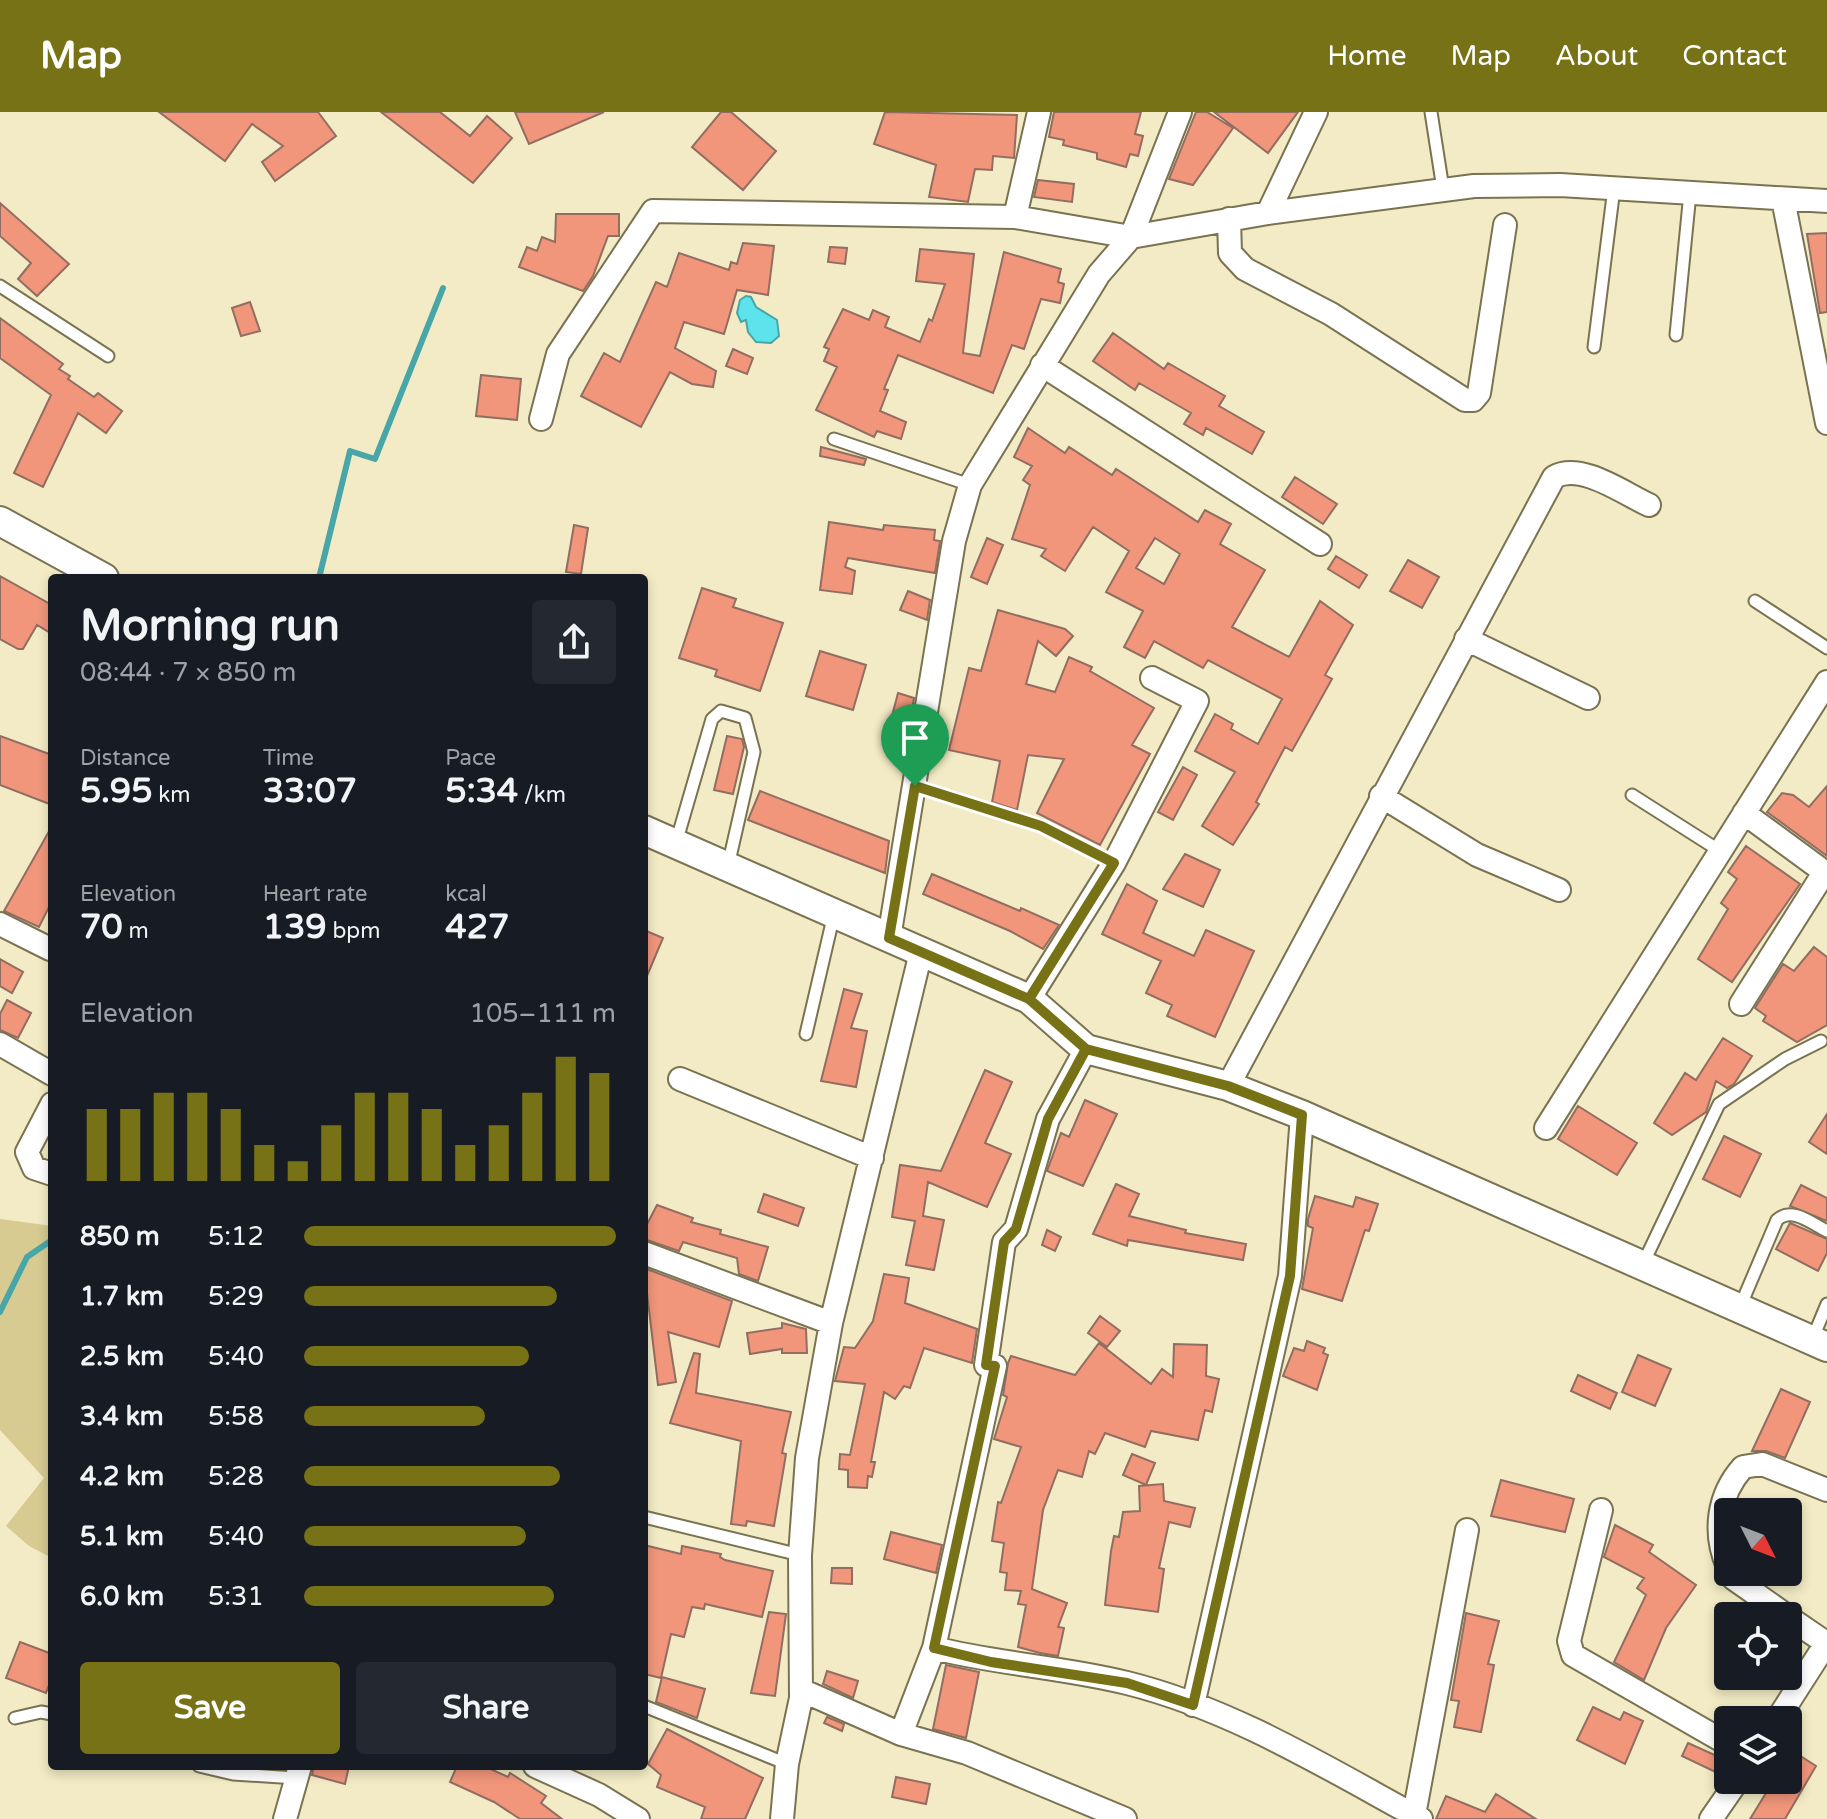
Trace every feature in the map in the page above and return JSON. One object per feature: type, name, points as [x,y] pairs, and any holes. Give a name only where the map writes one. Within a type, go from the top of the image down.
[{"type":"street","points":[[1015,217],[1039,112]]},
{"type":"street","points":[[889,938],[954,541],[970,485],[1099,274],[1131,237],[1180,112]]},
{"type":"street","points":[[1268,213],[1316,112]]},
{"type":"street","points":[[541,419],[558,354],[653,211],[1015,217],[1131,237],[1229,219],[1443,189],[1545,185],[1827,201]]},
{"type":"street","points":[[1783,199],[1827,423]]},
{"type":"street","points":[[1229,219],[1230,253],[1245,269],[1331,314],[1465,400],[1473,400],[1479,393],[1505,225]]},
{"type":"street","points":[[1042,365],[1320,544]]},
{"type":"street","points":[[1228,1086],[1554,477],[1564,471],[1578,472],[1649,505]]},
{"type":"street","points":[[0,521],[97,574]]},
{"type":"street","points":[[1466,639],[1588,698]]},
{"type":"street","points":[[1029,999],[1114,863],[1197,701],[1152,678]]},
{"type":"street","points":[[1546,1128],[1827,682]]},
{"type":"street","points":[[1381,796],[1477,855],[1559,890]]},
{"type":"street","points":[[1741,1004],[1822,876],[1819,868],[1744,813]]},
{"type":"street","points":[[648,832],[1029,999],[1086,1049],[1228,1086],[1302,1115],[1819,1344]]},
{"type":"street","points":[[0,924],[48,948]]},
{"type":"street","points":[[782,1819],[787,1764],[801,1690],[800,1555],[807,1458],[831,1323],[921,952]]},
{"type":"street","points":[[0,1044],[48,1072]]},
{"type":"street","points":[[901,1734],[934,1648],[995,1366],[986,1365],[1004,1242],[1016,1229],[1048,1119],[1086,1049]]},
{"type":"street","points":[[680,1079],[872,1158]]},
{"type":"street","points":[[48,1112],[27,1152],[34,1168],[48,1173]]},
{"type":"street","points":[[1193,1705],[1290,1276],[1302,1115]]},
{"type":"street","points":[[648,1254],[831,1323]]},
{"type":"street","points":[[1724,1498],[1733,1478],[1743,1467],[1762,1464],[1827,1490]]},
{"type":"street","points":[[1601,1510],[1569,1641],[1573,1655],[1714,1736]]},
{"type":"street","points":[[934,1648],[991,1662],[1127,1683],[1193,1705],[1270,1737],[1418,1817],[1467,1530]]},
{"type":"street","points":[[1745,1586],[1768,1602]]},
{"type":"street","points":[[1786,1706],[1827,1642],[1802,1625]]},
{"type":"street","points":[[801,1690],[901,1734],[967,1753],[1125,1819]]},
{"type":"street","points":[[544,1770],[599,1795],[638,1819]]},
{"type":"street","points":[[285,1819],[298,1772]]},
{"type":"street","points":[[1711,1819],[1728,1794]]},
{"type":"lane","points":[[1431,112],[1443,189]]},
{"type":"lane","points":[[1594,347],[1614,188]]},
{"type":"lane","points":[[1676,335],[1690,193]]},
{"type":"lane","points":[[0,286],[108,356]]},
{"type":"lane","points":[[834,439],[970,485]]},
{"type":"lane","points":[[1755,601],[1827,648]]},
{"type":"lane","points":[[676,844],[712,719],[721,711],[745,718],[754,752],[728,868]]},
{"type":"lane","points":[[915,786],[1041,826],[1114,863]]},
{"type":"lane","points":[[1632,795],[1720,851]]},
{"type":"lane","points":[[806,1034],[834,914]]},
{"type":"lane","points":[[1642,1266],[1719,1104],[1785,1059],[1821,1041]]},
{"type":"lane","points":[[1739,1309],[1777,1220],[1783,1214],[1791,1213],[1827,1231]]},
{"type":"lane","points":[[1819,1344],[1827,1304]]},
{"type":"lane","points":[[648,1518],[800,1555]]},
{"type":"lane","points":[[648,1708],[787,1764]]},
{"type":"lane","points":[[15,1718],[48,1713]]},
{"type":"lane","points":[[216,1770],[233,1774],[298,1772]]},
{"type":"shaded area","points":[[0,1219],[48,1225],[48,1556],[29,1546],[6,1526],[44,1478],[0,1430]]},
{"type":"water","points":[[751,297],[756,307],[777,320],[779,336],[771,343],[756,342],[748,332],[746,320],[741,322],[737,313],[740,300]]},
{"type":"building","points":[[159,112],[318,112],[336,136],[275,181],[262,162],[283,146],[252,124],[225,161]]},
{"type":"building","points":[[381,112],[440,112],[470,136],[487,116],[512,138],[473,183]]},
{"type":"building","points":[[515,112],[604,112],[529,144]]},
{"type":"building","points":[[721,112],[731,112],[776,151],[743,190],[692,147]]},
{"type":"building","points":[[885,112],[1017,115],[1014,158],[993,156],[992,170],[975,169],[968,202],[929,197],[936,165],[874,144]]},
{"type":"building","points":[[1054,112],[1141,112],[1135,134],[1143,136],[1138,156],[1130,154],[1126,167],[1097,159],[1097,153],[1063,145],[1064,140],[1049,137]]},
{"type":"building","points":[[1196,112],[1207,112],[1233,128],[1193,185],[1169,179]]},
{"type":"building","points":[[1214,112],[1298,112],[1268,153]]},
{"type":"building","points":[[1038,180],[1074,184],[1072,202],[1034,197]]},
{"type":"building","points":[[0,203],[69,264],[37,296],[18,279],[31,263],[0,236]]},
{"type":"building","points":[[556,214],[619,214],[619,236],[608,236],[593,276],[583,291],[519,267],[527,247],[537,251],[542,237],[555,242]]},
{"type":"building","points":[[1827,233],[1827,312],[1820,313],[1807,234]]},
{"type":"building","points":[[743,243],[774,246],[768,295],[737,290],[724,334],[684,322],[675,348],[716,371],[713,387],[692,384],[670,372],[641,427],[581,396],[604,353],[620,362],[656,282],[667,287],[679,253],[729,270],[731,262],[737,264]]},
{"type":"building","points":[[830,247],[847,248],[845,264],[828,262]]},
{"type":"building","points":[[920,249],[974,254],[963,353],[980,356],[1004,252],[1061,269],[1058,282],[1064,284],[1060,303],[1041,299],[1024,349],[1012,345],[993,393],[898,355],[884,389],[888,390],[880,411],[906,422],[901,439],[877,431],[874,437],[816,410],[837,367],[824,361],[829,349],[824,347],[843,309],[869,320],[873,310],[889,317],[885,327],[920,342],[929,319],[932,321],[945,284],[916,281]]},
{"type":"building","points":[[250,302],[260,331],[241,336],[232,308]]},
{"type":"building","points":[[0,318],[63,364],[59,369],[70,376],[68,379],[94,397],[98,393],[122,411],[106,433],[78,413],[43,487],[14,473],[51,395],[0,358]]},
{"type":"building","points":[[1113,333],[1164,369],[1168,363],[1225,396],[1219,406],[1264,432],[1252,454],[1206,428],[1203,435],[1184,424],[1191,413],[1139,383],[1135,390],[1093,361]]},
{"type":"building","points":[[733,349],[753,358],[747,374],[726,366]]},
{"type":"building","points":[[481,375],[521,379],[517,420],[476,416]]},
{"type":"building","points":[[1028,428],[1065,453],[1069,447],[1112,475],[1116,469],[1198,522],[1205,510],[1231,524],[1220,544],[1265,570],[1232,627],[1289,657],[1320,601],[1353,625],[1325,675],[1332,679],[1292,751],[1285,747],[1256,802],[1259,804],[1233,845],[1202,826],[1235,772],[1195,751],[1215,714],[1233,724],[1231,729],[1258,744],[1282,699],[1208,660],[1203,668],[1154,641],[1145,658],[1124,647],[1143,611],[1106,592],[1129,551],[1093,527],[1065,571],[1041,556],[1046,549],[1012,539],[1030,485],[1023,480],[1032,466],[1014,457]],"holes":[[[1155,538],[1180,554],[1164,584],[1136,568]]]},
{"type":"building","points":[[821,447],[866,459],[864,465],[820,456]]},
{"type":"building","points":[[1295,477],[1337,504],[1323,524],[1282,497]]},
{"type":"building","points":[[829,522],[883,530],[884,525],[935,530],[934,540],[940,541],[935,573],[848,558],[845,567],[855,571],[852,594],[820,590]]},
{"type":"building","points":[[574,525],[588,528],[581,574],[566,572]]},
{"type":"building","points":[[987,538],[1003,545],[987,584],[971,577]]},
{"type":"building","points":[[1336,556],[1367,575],[1359,588],[1328,569]]},
{"type":"building","points":[[1408,560],[1439,577],[1422,608],[1390,591]]},
{"type":"building","points":[[0,576],[48,603],[48,632],[37,625],[23,649],[0,639]]},
{"type":"building","points":[[702,588],[736,599],[733,607],[783,623],[760,691],[715,676],[717,670],[679,658]]},
{"type":"building","points":[[908,591],[930,600],[927,620],[900,610]]},
{"type":"building","points":[[998,610],[1065,629],[1073,636],[1056,656],[1038,641],[1026,684],[1055,692],[1069,657],[1092,667],[1090,671],[1154,708],[1132,745],[1150,754],[1100,845],[1037,813],[1064,759],[1028,755],[1017,810],[992,802],[1000,761],[949,750],[969,668],[981,671]]},
{"type":"building","points":[[820,651],[866,665],[853,710],[806,696]]},
{"type":"building","points":[[898,693],[914,698],[910,722],[892,716]]},
{"type":"building","points":[[0,736],[48,754],[48,803],[0,785]]},
{"type":"building","points":[[727,736],[742,739],[744,747],[733,794],[714,790]]},
{"type":"building","points":[[1183,767],[1197,775],[1173,820],[1158,812]]},
{"type":"building","points":[[1827,786],[1827,856],[1767,812],[1782,793],[1793,795],[1809,807]]},
{"type":"building","points":[[760,791],[889,841],[885,873],[748,820]]},
{"type":"building","points":[[48,833],[48,909],[39,927],[4,911]]},
{"type":"building","points":[[1746,846],[1800,884],[1732,982],[1698,959],[1728,909],[1721,903],[1737,879],[1728,872]]},
{"type":"building","points":[[1185,854],[1220,870],[1203,907],[1163,889]]},
{"type":"building","points":[[932,874],[1059,925],[1043,949],[1010,931],[923,894]]},
{"type":"building","points":[[1127,884],[1157,901],[1143,933],[1194,956],[1206,930],[1254,951],[1215,1037],[1167,1016],[1172,1005],[1146,993],[1161,961],[1102,934]]},
{"type":"building","points":[[648,932],[663,938],[648,974]]},
{"type":"building","points":[[1814,947],[1827,957],[1827,1025],[1797,1042],[1763,1021],[1766,1016],[1755,1008],[1783,964],[1794,971]]},
{"type":"building","points":[[0,959],[23,972],[12,993],[0,986]]},
{"type":"building","points":[[844,989],[862,994],[851,1028],[867,1031],[856,1087],[821,1081]]},
{"type":"building","points":[[7,1000],[31,1013],[18,1038],[0,1030],[0,1014]]},
{"type":"building","points":[[1723,1038],[1752,1056],[1734,1084],[1727,1088],[1716,1081],[1706,1112],[1672,1135],[1654,1123],[1685,1073],[1696,1080]]},
{"type":"building","points":[[985,1070],[1012,1082],[985,1143],[1011,1154],[987,1207],[928,1182],[923,1216],[944,1220],[934,1270],[906,1265],[915,1221],[892,1217],[900,1165],[941,1171]]},
{"type":"building","points":[[1085,1100],[1117,1114],[1083,1186],[1047,1171],[1061,1133],[1069,1137]]},
{"type":"building","points":[[1578,1106],[1637,1143],[1617,1175],[1558,1139]]},
{"type":"building","points":[[1827,1114],[1827,1154],[1809,1142]]},
{"type":"building","points":[[1724,1136],[1761,1154],[1740,1197],[1703,1179]]},
{"type":"building","points":[[1116,1184],[1139,1194],[1129,1216],[1186,1230],[1185,1233],[1246,1244],[1243,1260],[1128,1240],[1127,1246],[1093,1234]]},
{"type":"building","points":[[1801,1185],[1827,1198],[1827,1221],[1790,1206]]},
{"type":"building","points":[[764,1194],[804,1208],[798,1226],[758,1212]]},
{"type":"building","points":[[1315,1196],[1353,1207],[1356,1197],[1378,1204],[1369,1231],[1365,1230],[1342,1301],[1302,1289],[1313,1228],[1308,1226],[1308,1219]]},
{"type":"building","points":[[657,1205],[693,1218],[691,1222],[721,1230],[720,1234],[768,1247],[758,1281],[739,1274],[737,1258],[683,1242],[679,1251],[648,1240],[648,1222]]},
{"type":"building","points":[[1790,1223],[1827,1239],[1827,1253],[1818,1271],[1776,1249]]},
{"type":"building","points":[[1047,1230],[1061,1237],[1055,1251],[1042,1245]]},
{"type":"building","points":[[648,1270],[732,1301],[719,1347],[668,1332],[676,1382],[658,1385],[648,1301]]},
{"type":"building","points":[[884,1274],[909,1278],[905,1303],[977,1329],[972,1363],[924,1348],[910,1388],[904,1386],[895,1399],[884,1392],[871,1462],[875,1462],[872,1477],[868,1476],[867,1488],[848,1487],[848,1470],[839,1469],[840,1454],[850,1455],[865,1384],[835,1381],[844,1347],[855,1348],[873,1321]]},
{"type":"building","points":[[1100,1316],[1120,1331],[1107,1347],[1088,1333]]},
{"type":"building","points":[[782,1323],[806,1329],[807,1353],[782,1353],[782,1349],[750,1354],[747,1333],[782,1328]]},
{"type":"building","points":[[1307,1341],[1325,1348],[1323,1353],[1328,1355],[1317,1390],[1283,1376],[1294,1348],[1304,1351]]},
{"type":"building","points":[[1099,1343],[1151,1384],[1162,1369],[1173,1377],[1174,1344],[1207,1345],[1206,1376],[1219,1379],[1212,1412],[1205,1410],[1198,1440],[1151,1431],[1145,1447],[1105,1433],[1095,1454],[1089,1451],[1082,1477],[1058,1470],[1043,1510],[1032,1589],[1067,1603],[1058,1627],[1064,1628],[1058,1656],[1018,1647],[1026,1605],[1018,1604],[1021,1591],[1005,1590],[1007,1573],[1000,1572],[1004,1543],[992,1541],[998,1502],[1001,1503],[1021,1447],[994,1439],[1007,1397],[1003,1395],[1011,1356],[1075,1375]]},
{"type":"building","points":[[694,1353],[700,1354],[696,1393],[791,1412],[782,1453],[786,1454],[774,1526],[747,1521],[746,1526],[731,1524],[741,1441],[670,1423]]},
{"type":"building","points":[[1638,1355],[1671,1369],[1655,1406],[1622,1392]]},
{"type":"building","points":[[1578,1375],[1617,1393],[1610,1409],[1571,1391]]},
{"type":"building","points":[[1781,1389],[1810,1402],[1785,1458],[1766,1451],[1752,1451]]},
{"type":"building","points":[[1132,1454],[1155,1463],[1146,1485],[1123,1475]]},
{"type":"building","points":[[1501,1480],[1574,1499],[1565,1532],[1491,1516]]},
{"type":"building","points":[[1163,1484],[1164,1501],[1195,1508],[1190,1527],[1169,1522],[1159,1568],[1164,1569],[1158,1612],[1105,1605],[1111,1551],[1114,1536],[1119,1537],[1123,1512],[1140,1511],[1139,1486]]},
{"type":"building","points":[[1615,1525],[1653,1545],[1649,1552],[1696,1585],[1666,1628],[1644,1680],[1614,1662],[1646,1595],[1637,1588],[1644,1578],[1604,1557]]},
{"type":"building","points":[[891,1532],[942,1545],[936,1573],[884,1559]]},
{"type":"building","points":[[648,1546],[681,1554],[682,1546],[721,1554],[720,1557],[725,1560],[773,1571],[762,1617],[705,1604],[704,1609],[692,1607],[684,1637],[671,1634],[661,1678],[648,1675]]},
{"type":"building","points":[[832,1568],[852,1568],[852,1584],[831,1583]]},
{"type":"building","points":[[769,1612],[786,1614],[775,1696],[751,1693]]},
{"type":"building","points":[[1466,1613],[1499,1621],[1488,1664],[1494,1665],[1481,1732],[1454,1727],[1459,1701],[1451,1700]]},
{"type":"building","points":[[20,1642],[48,1652],[46,1693],[6,1678]]},
{"type":"building","points":[[946,1665],[979,1672],[966,1738],[933,1729]]},
{"type":"building","points":[[827,1671],[858,1681],[853,1698],[823,1684]]},
{"type":"building","points":[[662,1677],[705,1689],[697,1718],[656,1702]]},
{"type":"building","points":[[1593,1707],[1620,1720],[1624,1712],[1643,1721],[1625,1764],[1577,1740]]},
{"type":"building","points":[[827,1717],[844,1724],[842,1731],[824,1723]]},
{"type":"building","points":[[667,1729],[763,1778],[745,1819],[701,1819],[705,1807],[657,1787],[661,1775],[648,1764]]},
{"type":"building","points":[[1688,1743],[1714,1755],[1714,1771],[1682,1756]]},
{"type":"building","points":[[1802,1757],[1816,1766],[1802,1790]]},
{"type":"building","points":[[313,1770],[348,1770],[345,1784],[312,1775]]},
{"type":"building","points":[[455,1770],[493,1770],[508,1777],[510,1773],[546,1796],[541,1803],[562,1819],[520,1819],[494,1802],[450,1782]]},
{"type":"building","points":[[896,1777],[930,1784],[926,1804],[892,1797]]},
{"type":"building","points":[[1496,1794],[1536,1819],[1436,1819],[1446,1796],[1485,1812]]},
{"type":"building","points":[[1765,1794],[1800,1794],[1785,1819],[1750,1819]]},
{"type":"waterway","points":[[320,574],[350,451],[375,459],[443,288]]},
{"type":"waterway","points":[[0,1312],[27,1257],[48,1243]]},
{"type":"route","points":[[915,786],[889,938],[1029,999],[1086,1049],[1048,1119],[1016,1229],[1004,1242],[986,1365],[995,1366],[934,1648],[991,1662],[1127,1683],[1193,1705],[1290,1276],[1302,1115],[1228,1086],[1086,1049],[1029,999],[1114,863],[1041,826],[915,786]]}]
